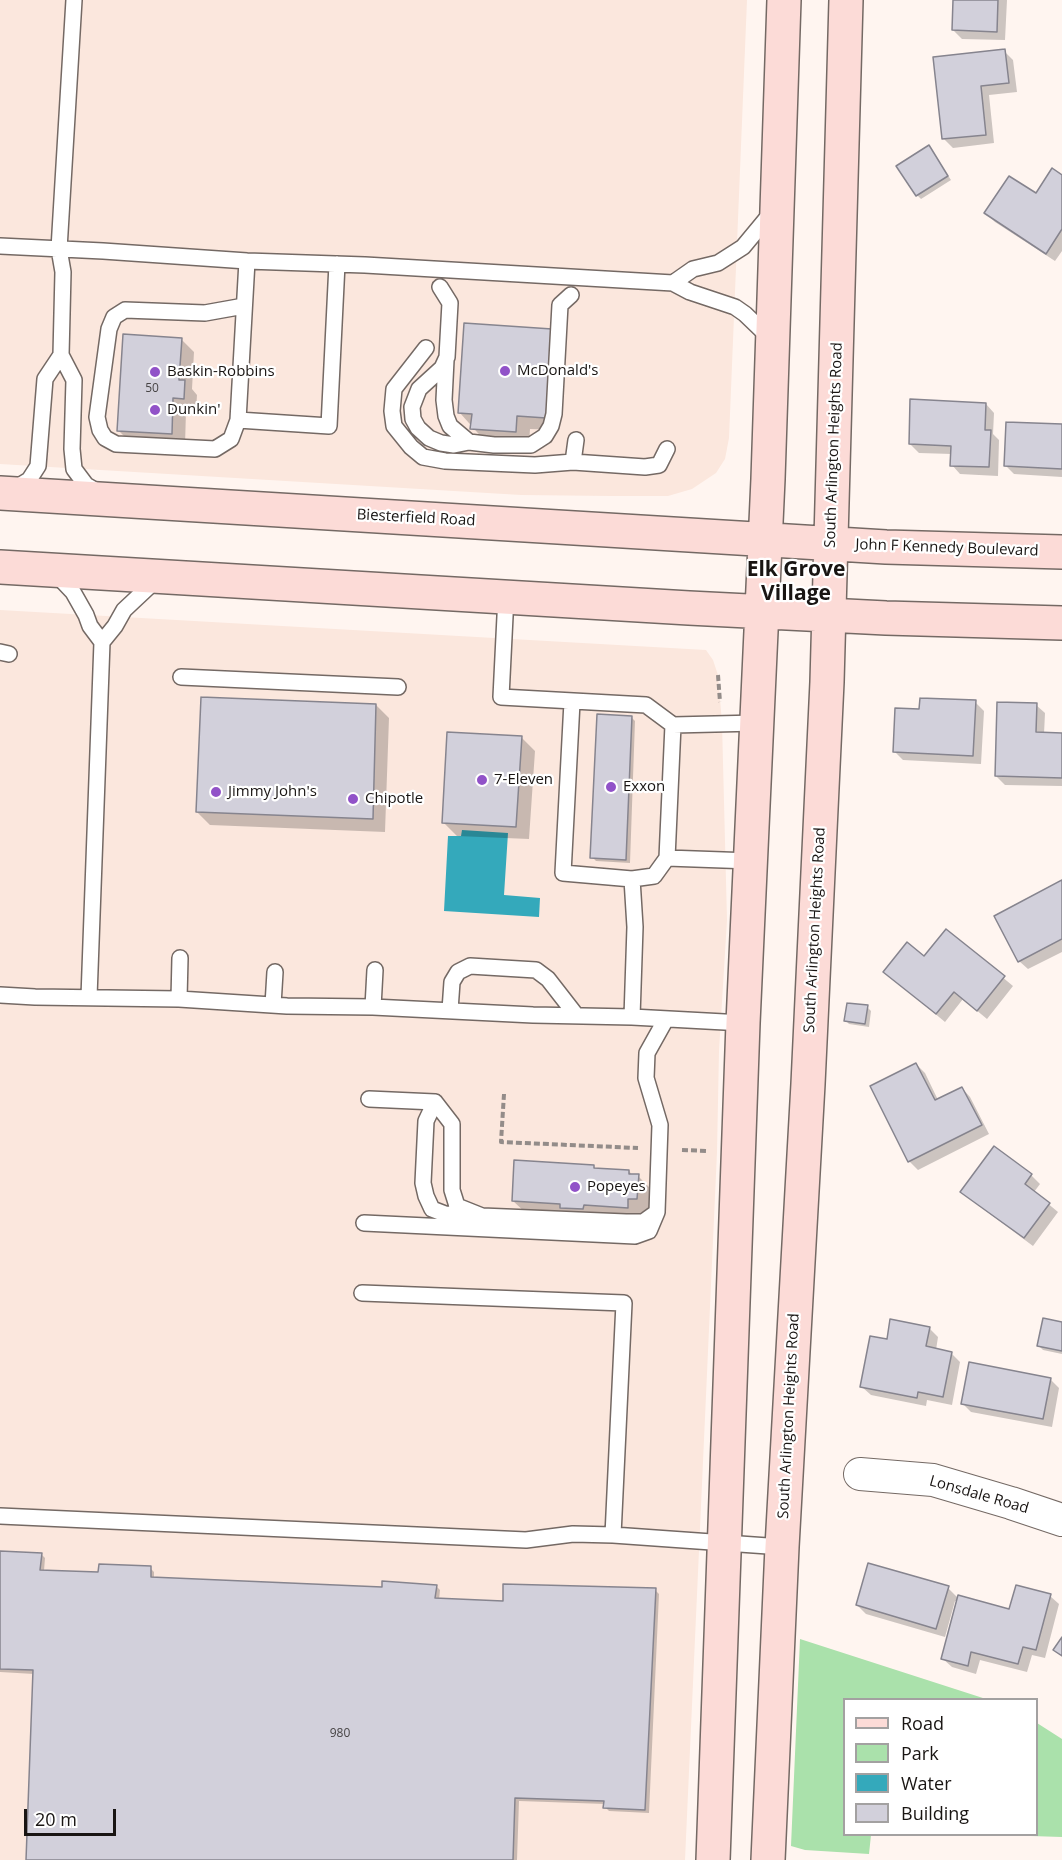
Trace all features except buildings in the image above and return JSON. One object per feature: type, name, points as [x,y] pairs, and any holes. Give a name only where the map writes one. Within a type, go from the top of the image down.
[{"type":"main road","points":[[713,1860],[743,1023],[765,539],[784,0]]},
{"type":"main road","name":"South Arlington Heights Road","points":[[768,1860],[782,1547],[809,1072],[829,615],[846,0]]},
{"type":"main road","name":"Biesterfield Road","points":[[3,493],[831,543]]},
{"type":"main road","name":"John F Kennedy Boulevard","points":[[831,543],[886,547],[1062,552]]},
{"type":"main road","points":[[0,567],[761,612],[1062,623]]},
{"type":"street","name":"Lonsdale Road","points":[[860,1474],[933,1480],[1062,1520]]},
{"type":"lane","points":[[74,0],[59,249],[63,272],[61,355],[74,380],[72,449],[74,469],[86,485],[112,500]]},
{"type":"lane","points":[[673,283],[693,268],[718,263],[743,247],[777,206]]},
{"type":"lane","points":[[0,246],[673,283],[690,292],[735,307],[772,340]]},
{"type":"lane","points":[[244,306],[205,313],[125,310],[114,318],[109,329],[97,417],[100,430],[105,438],[116,444],[215,449],[231,439],[237,420],[247,261]]},
{"type":"lane","points":[[237,420],[329,426],[337,264]]},
{"type":"lane","points":[[441,270],[437,293],[450,303],[444,400],[446,416],[450,426],[469,442]]},
{"type":"lane","points":[[447,357],[442,368],[426,381],[414,398],[413,419],[418,428],[429,438],[454,445],[469,442],[531,445],[545,436],[551,426],[554,414],[560,305],[571,295],[573,278]]},
{"type":"lane","points":[[571,295],[584,305]]},
{"type":"lane","points":[[426,348],[394,389],[392,411],[394,426],[411,447],[423,457],[444,461],[535,465],[573,462],[645,466],[659,465],[667,449]]},
{"type":"lane","points":[[3,493],[29,480],[38,466],[45,379],[61,355]]},
{"type":"lane","points":[[573,462],[576,441]]},
{"type":"lane","points":[[52,570],[73,591],[87,615],[90,626],[102,642]]},
{"type":"lane","points":[[89,997],[102,642],[124,610],[162,575]]},
{"type":"lane","points":[[506,596],[501,697],[646,705],[673,725],[756,723]]},
{"type":"lane","points":[[181,677],[398,687]]},
{"type":"lane","points":[[572,702],[564,873],[632,879],[654,876],[667,858],[673,725]]},
{"type":"lane","points":[[667,858],[751,861]]},
{"type":"lane","points":[[632,879],[635,927],[632,1017]]},
{"type":"lane","points":[[179,999],[180,958]]},
{"type":"lane","points":[[450,1010],[452,982],[458,972],[470,966],[536,970],[548,979],[576,1015]]},
{"type":"lane","points":[[373,1007],[375,970]]},
{"type":"lane","points":[[273,1005],[275,972]]},
{"type":"lane","points":[[0,995],[179,999],[273,1005],[666,1018],[743,1023]]},
{"type":"lane","points":[[364,1223],[635,1236],[649,1231],[657,1212],[660,1125],[646,1078],[647,1053],[666,1018]]},
{"type":"lane","points":[[369,1099],[435,1102],[452,1124],[452,1190],[458,1206],[482,1216]]},
{"type":"lane","points":[[435,1102],[426,1121],[423,1183],[432,1209],[445,1214],[643,1222],[657,1212]]},
{"type":"lane","points":[[362,1293],[624,1303],[613,1535]]},
{"type":"lane","points":[[0,1516],[526,1540],[573,1534],[613,1535],[782,1547]]},
{"type":"path","points":[[504,1094],[501,1142],[717,1152]]},
{"type":"shaded area","points":[[0,0],[747,0],[729,438],[725,459],[716,473],[692,489],[668,496],[521,495],[0,464]]},
{"type":"shaded area","points":[[0,610],[706,650],[713,660],[718,675],[722,723],[727,920],[719,1051],[717,1152],[685,1860],[0,1860]]},
{"type":"green space","points":[[800,1639],[983,1698],[843,1698],[843,1836],[871,1836],[869,1854],[805,1850],[791,1846]]},
{"type":"green space","points":[[1038,1724],[1062,1739],[1062,1837],[1030,1836],[1038,1836]]},
{"type":"water","points":[[462,830],[508,833],[504,895],[540,898],[539,917],[444,911],[448,836],[461,836]]},
{"type":"place","name":"McDonald's","points":[[505,371]]},
{"type":"place","name":"Baskin-Robbins","points":[[155,372]]},
{"type":"place","name":"Dunkin'","points":[[155,410]]},
{"type":"place","name":"7-Eleven","points":[[482,780]]},
{"type":"place","name":"Exxon","points":[[611,787]]},
{"type":"place","name":"Jimmy John's","points":[[216,792]]},
{"type":"place","name":"Chipotle","points":[[353,799]]},
{"type":"place","name":"Popeyes","points":[[575,1187]]},
{"type":"district","name":"Elk Grove Village","points":[[796,582]]}]
